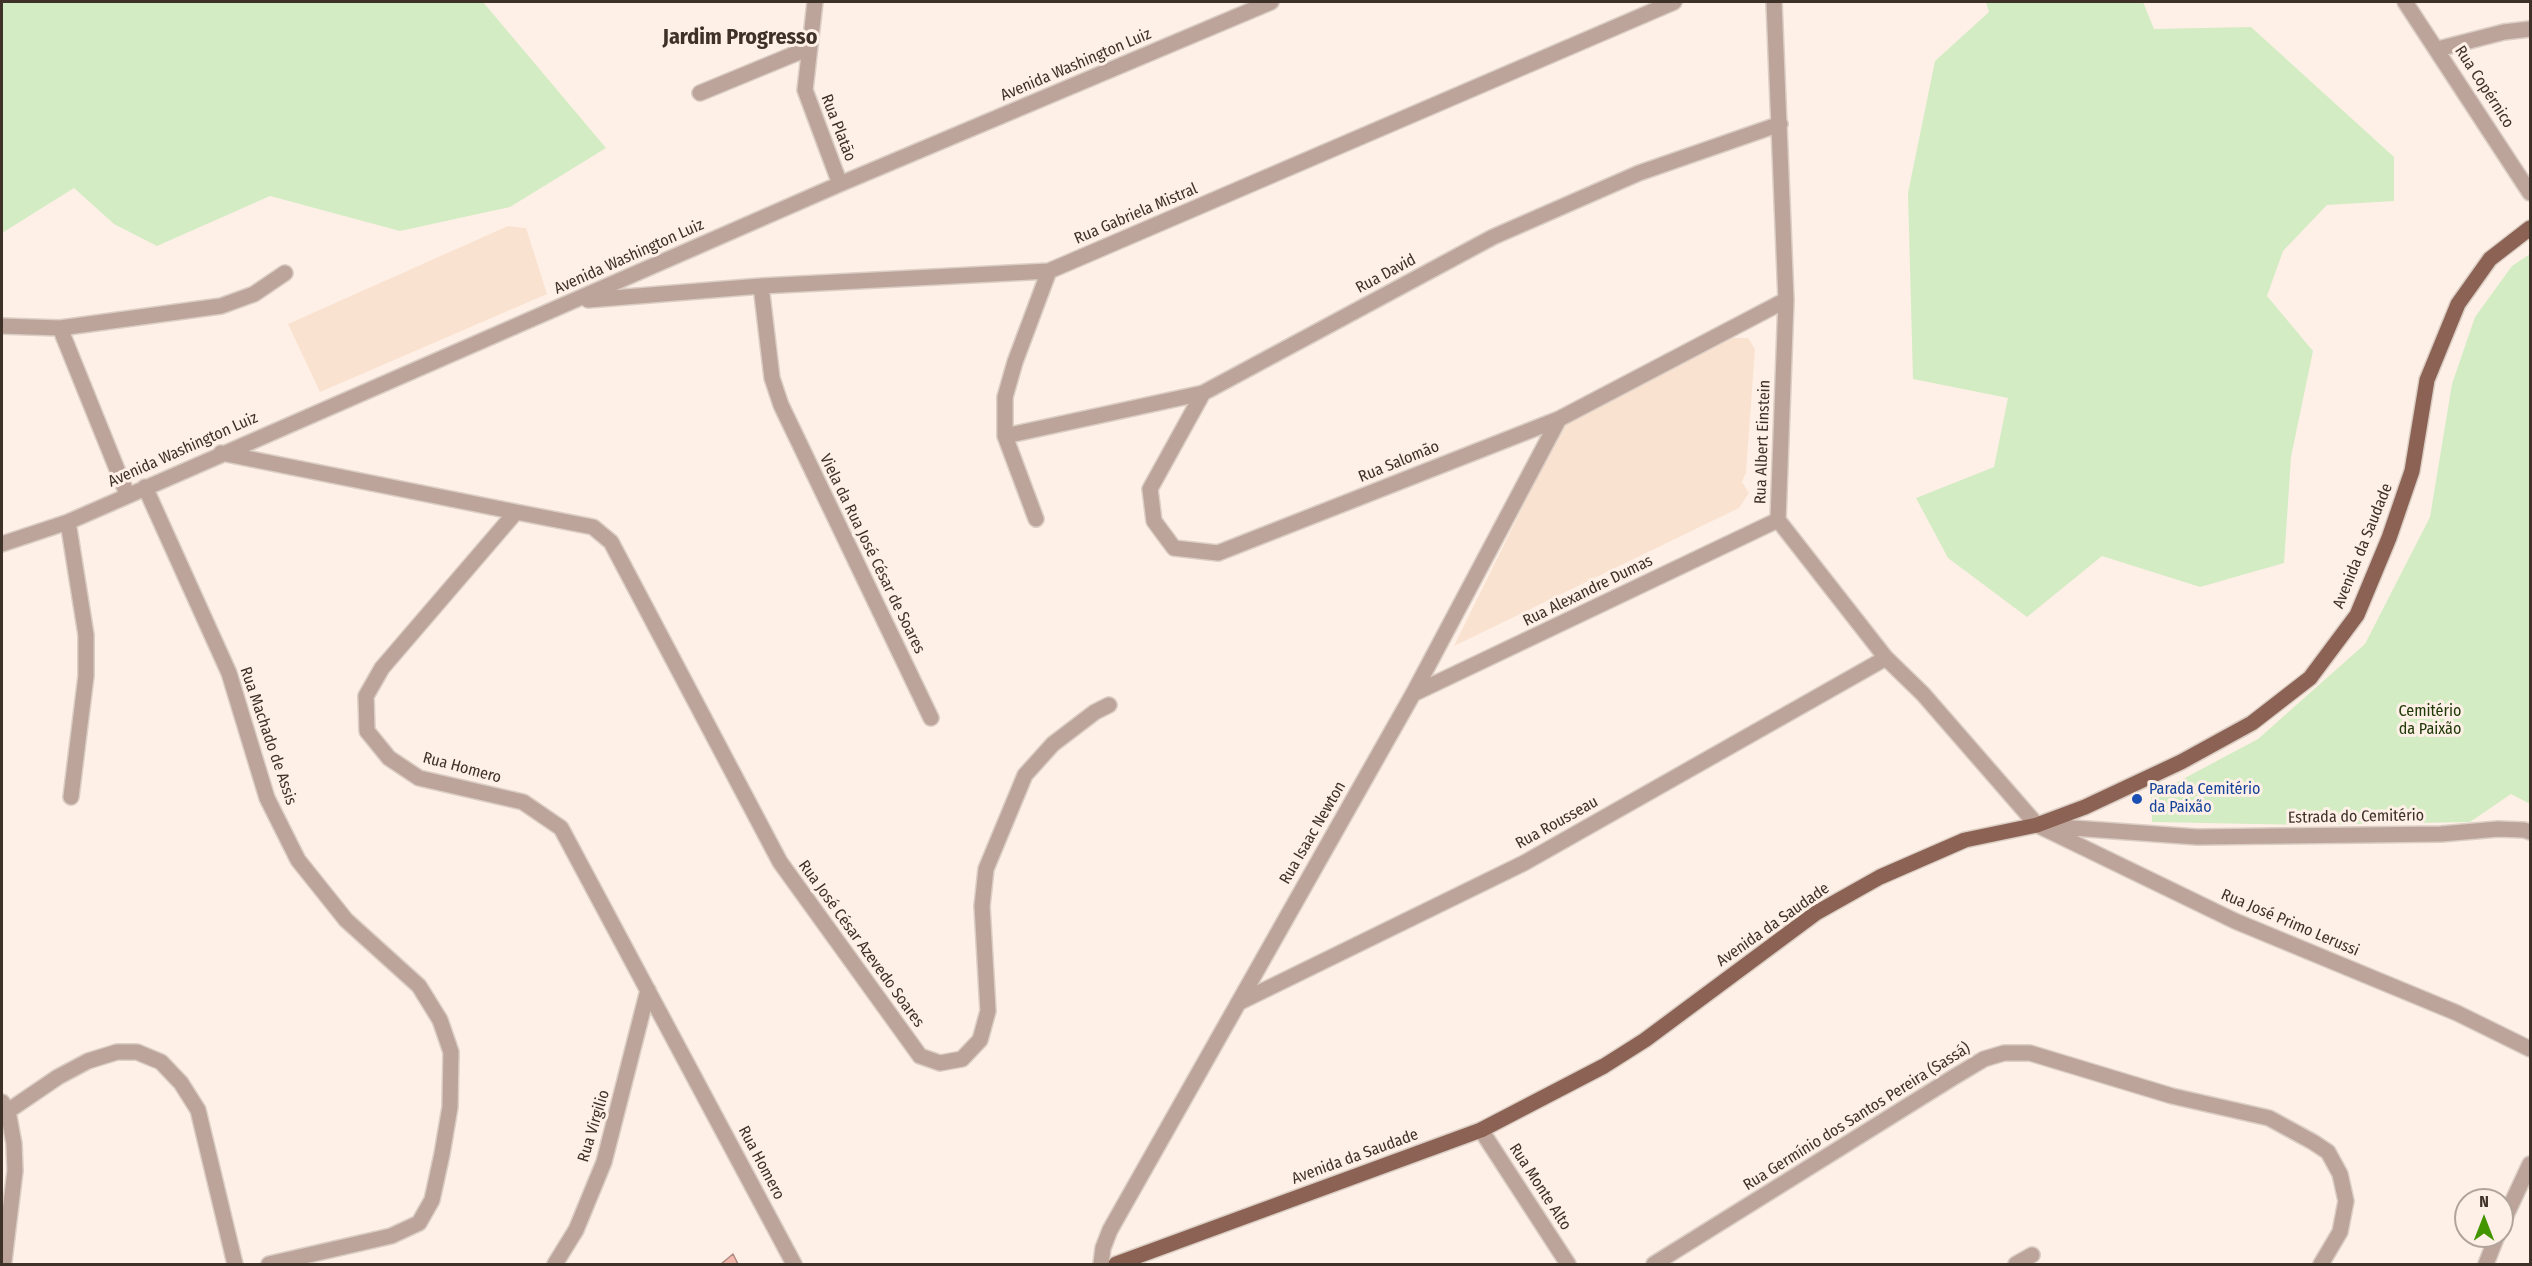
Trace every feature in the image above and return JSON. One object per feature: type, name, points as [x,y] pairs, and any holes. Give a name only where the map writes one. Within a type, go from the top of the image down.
[{"type":"main road","name":"Avenida da Saudade","points":[[1116,1264],[1481,1130],[1604,1066],[1645,1040],[1816,913],[1880,877],[1965,840],[2037,825],[2085,807],[2181,762],[2252,723],[2310,678],[2357,615],[2389,538],[2412,471],[2427,380],[2458,304],[2490,259],[2530,228]]},
{"type":"street","name":"Rua Platão","points":[[815,2],[805,90],[840,184]]},
{"type":"street","name":"Avenida Washington Luiz","points":[[2,544],[68,522],[840,184],[1271,2]]},
{"type":"street","name":"Rua Gabriela Mistral","points":[[575,301],[761,286],[1049,271],[1674,2]]},
{"type":"street","name":"Rua Albert Einstein","points":[[1774,2],[1786,300],[1778,520],[1886,658],[1923,694],[2037,825]]},
{"type":"street","name":"Rua Copérnico","points":[[2405,2],[2438,49],[2530,193]]},
{"type":"street","points":[[2438,49],[2504,32],[2530,29]]},
{"type":"street","points":[[700,93],[809,48]]},
{"type":"street","name":"Rua David","points":[[1005,436],[1203,393],[1493,237],[1639,173],[1780,124]]},
{"type":"street","points":[[1036,519],[1005,436],[1005,397],[1015,362],[1049,271]]},
{"type":"street","points":[[2,327],[60,328],[220,306],[254,294],[285,273]]},
{"type":"street","name":"Viela da Rua José César de Soares","points":[[761,286],[772,378],[781,405],[932,718]]},
{"type":"street","name":"Rua Salomão","points":[[1203,393],[1150,489],[1154,521],[1174,548],[1218,553],[1558,419],[1786,300]]},
{"type":"street","points":[[60,328],[128,494]]},
{"type":"street","name":"Rua Isaac Newton","points":[[1101,1264],[1103,1248],[1110,1230],[1413,694],[1558,419]]},
{"type":"street","points":[[222,453],[516,512]]},
{"type":"street","name":"Rua Machado de Assis","points":[[145,487],[229,673],[267,798],[298,860],[346,920],[418,986],[440,1020],[451,1052],[450,1107],[442,1154],[432,1200],[419,1223],[391,1236],[269,1264]]},
{"type":"street","name":"Rua José César Azevedo Soares","points":[[516,512],[593,527],[611,542],[780,862],[920,1056],[940,1063],[962,1059],[980,1040],[988,1011],[982,906],[986,869],[1025,775],[1053,744],[1095,712],[1109,705]]},
{"type":"street","name":"Rua Homero","points":[[516,512],[382,668],[366,696],[367,731],[389,759],[418,778],[523,802],[561,828],[795,1264]]},
{"type":"street","name":"Rua Alexandre Dumas","points":[[1413,694],[1778,520]]},
{"type":"street","points":[[68,522],[86,635],[86,676],[71,797]]},
{"type":"street","name":"Rua Rousseau","points":[[1238,1003],[1524,863],[1886,658]]},
{"type":"street","name":"Estrada do Cemitério","points":[[2037,825],[2197,837],[2440,834],[2498,829],[2530,832]]},
{"type":"street","name":"Rua José Primo Lerussi","points":[[2037,825],[2235,921],[2457,1013],[2530,1049]]},
{"type":"street","name":"Rua Virgilio","points":[[555,1264],[576,1230],[604,1162],[648,990]]},
{"type":"street","points":[[4,1261],[15,1171],[14,1144],[5,1106],[88,1061],[117,1052],[137,1052],[161,1062],[181,1083],[198,1110],[235,1264]]},
{"type":"street","name":"Rua Germínio dos Santos Pereira (Sassá)","points":[[1654,1264],[1954,1077],[1984,1059],[2004,1053],[2030,1053],[2172,1096],[2269,1118],[2328,1152],[2340,1174],[2346,1201],[2340,1232],[2321,1264]]},
{"type":"street","name":"Rua Monte Alto","points":[[1481,1130],[1568,1264]]},
{"type":"street","points":[[2514,1198],[2530,1164]]},
{"type":"street","points":[[2486,1264],[2492,1248]]},
{"type":"street","points":[[2016,1264],[2032,1255]]},
{"type":"shaded area","points":[[508,226],[526,228],[547,294],[320,392],[288,324]]},
{"type":"shaded area","points":[[1733,338],[1748,338],[1755,349],[1746,472],[1742,482],[1749,493],[1739,508],[1454,646],[1564,423]]},
{"type":"green space","points":[[2,2],[483,2],[606,148],[510,207],[400,231],[270,196],[157,246],[114,224],[74,188],[2,233]]},
{"type":"green space","points":[[1986,2],[2143,2],[2154,29],[2251,27],[2394,157],[2394,201],[2327,205],[2283,251],[2267,296],[2313,351],[2291,457],[2284,563],[2200,587],[2102,556],[2027,617],[1948,558],[1916,498],[1994,467],[2008,398],[1913,379],[1908,193],[1935,61],[1989,12]]},
{"type":"green space","name":"Cemitério da Paixão","points":[[2530,254],[2530,804],[2511,794],[2470,822],[2308,825],[2152,822],[2151,796],[2258,739],[2365,644],[2430,517],[2452,384],[2475,317],[2512,266]]},
{"type":"building","points":[[733,1254],[738,1264],[721,1264]]},
{"type":"place","name":"Parada Cemitério da Paixão","points":[[2137,799]]},
{"type":"district","name":"Jardim Progresso","points":[[740,38]]}]
